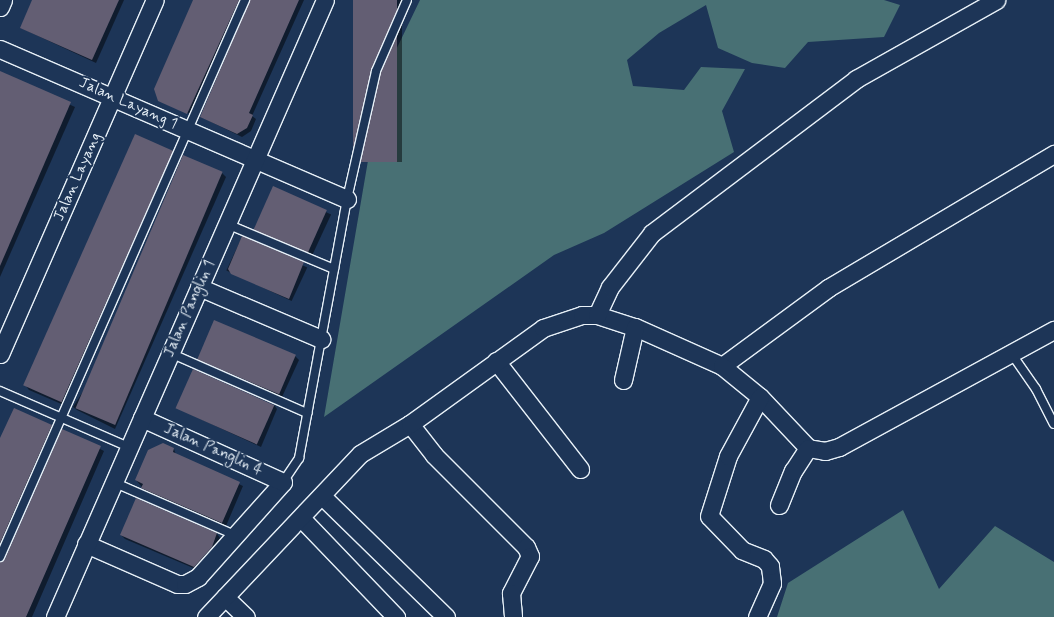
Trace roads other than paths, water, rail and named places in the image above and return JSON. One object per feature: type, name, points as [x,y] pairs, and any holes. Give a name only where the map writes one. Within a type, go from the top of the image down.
[{"type":"street","points":[[0,8],[3,0]]},
{"type":"street","name":"Jalan Layang","points":[[0,354],[113,98],[154,0]]},
{"type":"street","name":"Jalan Panglin 1","points":[[54,617],[325,0]]},
{"type":"street","points":[[598,315],[610,287],[652,233],[850,83],[996,0]]},
{"type":"street","name":"Jalan Layang 1","points":[[0,49],[347,199]]},
{"type":"street","points":[[722,366],[828,288],[1054,154]]},
{"type":"street","points":[[199,287],[321,339]]},
{"type":"street","points":[[206,617],[323,497],[360,454],[410,424],[543,328],[582,316],[598,315],[635,327],[722,366],[760,397],[808,448],[825,451],[839,447],[1010,352],[1054,330]]},
{"type":"street","points":[[623,380],[635,327]]},
{"type":"street","points":[[496,361],[580,469]]},
{"type":"street","points":[[757,617],[772,583],[770,566],[764,559],[742,550],[709,516],[728,456],[760,397]]},
{"type":"street","name":"Jalan Panglin 4","points":[[142,418],[283,482]]},
{"type":"street","points":[[410,424],[434,455],[526,546],[530,556],[511,593],[513,617]]},
{"type":"street","points":[[779,505],[793,471],[808,448]]},
{"type":"street","points":[[86,544],[177,584],[185,584],[198,577],[237,536],[283,482]]},
{"type":"street","points":[[323,497],[446,617]]},
{"type":"street","points":[[302,519],[396,617]]},
{"type":"street","points":[[225,597],[246,617]]},
{"type":"lane","points":[[0,557],[245,0]]},
{"type":"lane","points":[[283,482],[298,458],[347,199],[376,71],[407,0]]},
{"type":"lane","points":[[227,224],[334,268]]},
{"type":"lane","points":[[1010,352],[1036,389],[1054,424]]},
{"type":"lane","points":[[170,353],[307,413]]},
{"type":"lane","points":[[0,391],[129,447]]},
{"type":"lane","points":[[113,482],[237,536]]}]
